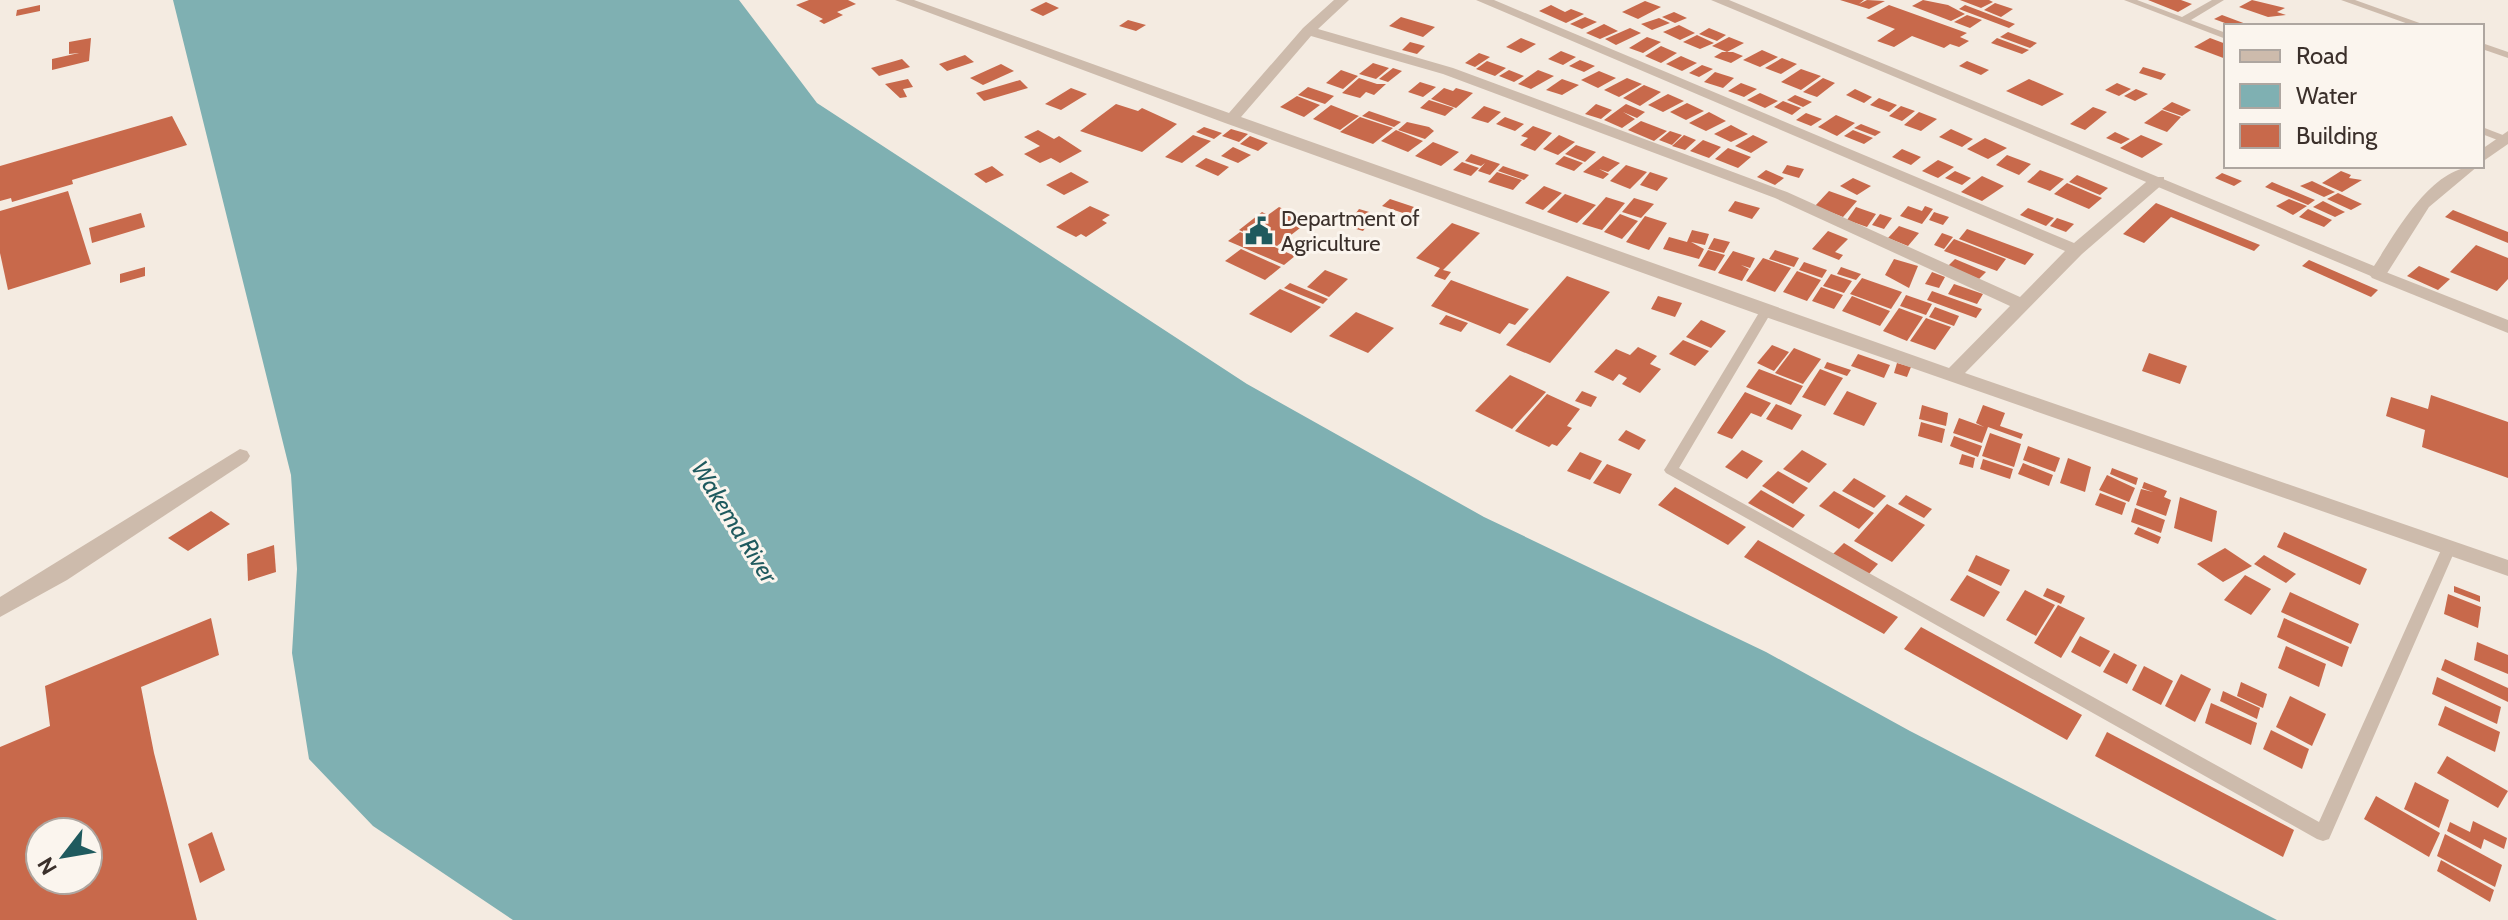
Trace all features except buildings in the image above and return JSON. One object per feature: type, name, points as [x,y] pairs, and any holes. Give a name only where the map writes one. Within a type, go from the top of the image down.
[{"type":"street","points":[[902,0],[1766,311],[2508,568]]},
{"type":"street","points":[[1230,120],[1308,31],[1342,0]]},
{"type":"street","points":[[1483,0],[2076,250]]},
{"type":"street","points":[[1718,0],[2508,327]]},
{"type":"street","points":[[1308,31],[1448,71],[1781,195],[2020,304]]},
{"type":"street","points":[[2484,155],[2506,137]]},
{"type":"street","points":[[2378,274],[2423,204],[2468,168]]},
{"type":"street","points":[[1953,375],[2076,250],[2158,180]]},
{"type":"street","points":[[0,608],[240,456]]},
{"type":"lane","points":[[2129,0],[2224,35]]},
{"type":"lane","points":[[2183,20],[2219,0]]},
{"type":"lane","points":[[2346,0],[2417,24]]},
{"type":"lane","points":[[2484,47],[2508,55]]},
{"type":"lane","points":[[2484,131],[2506,137]]},
{"type":"lane","points":[[1766,311],[1671,470],[2323,833],[2449,548]]},
{"type":"water","name":"Wakema River","points":[[173,0],[739,0],[817,103],[1247,384],[1484,517],[1766,652],[1910,731],[2277,920],[513,920],[373,826],[309,759],[292,653],[297,569],[291,475]]},
{"type":"place","name":"Department of Agriculture","points":[[1259,231]]}]
